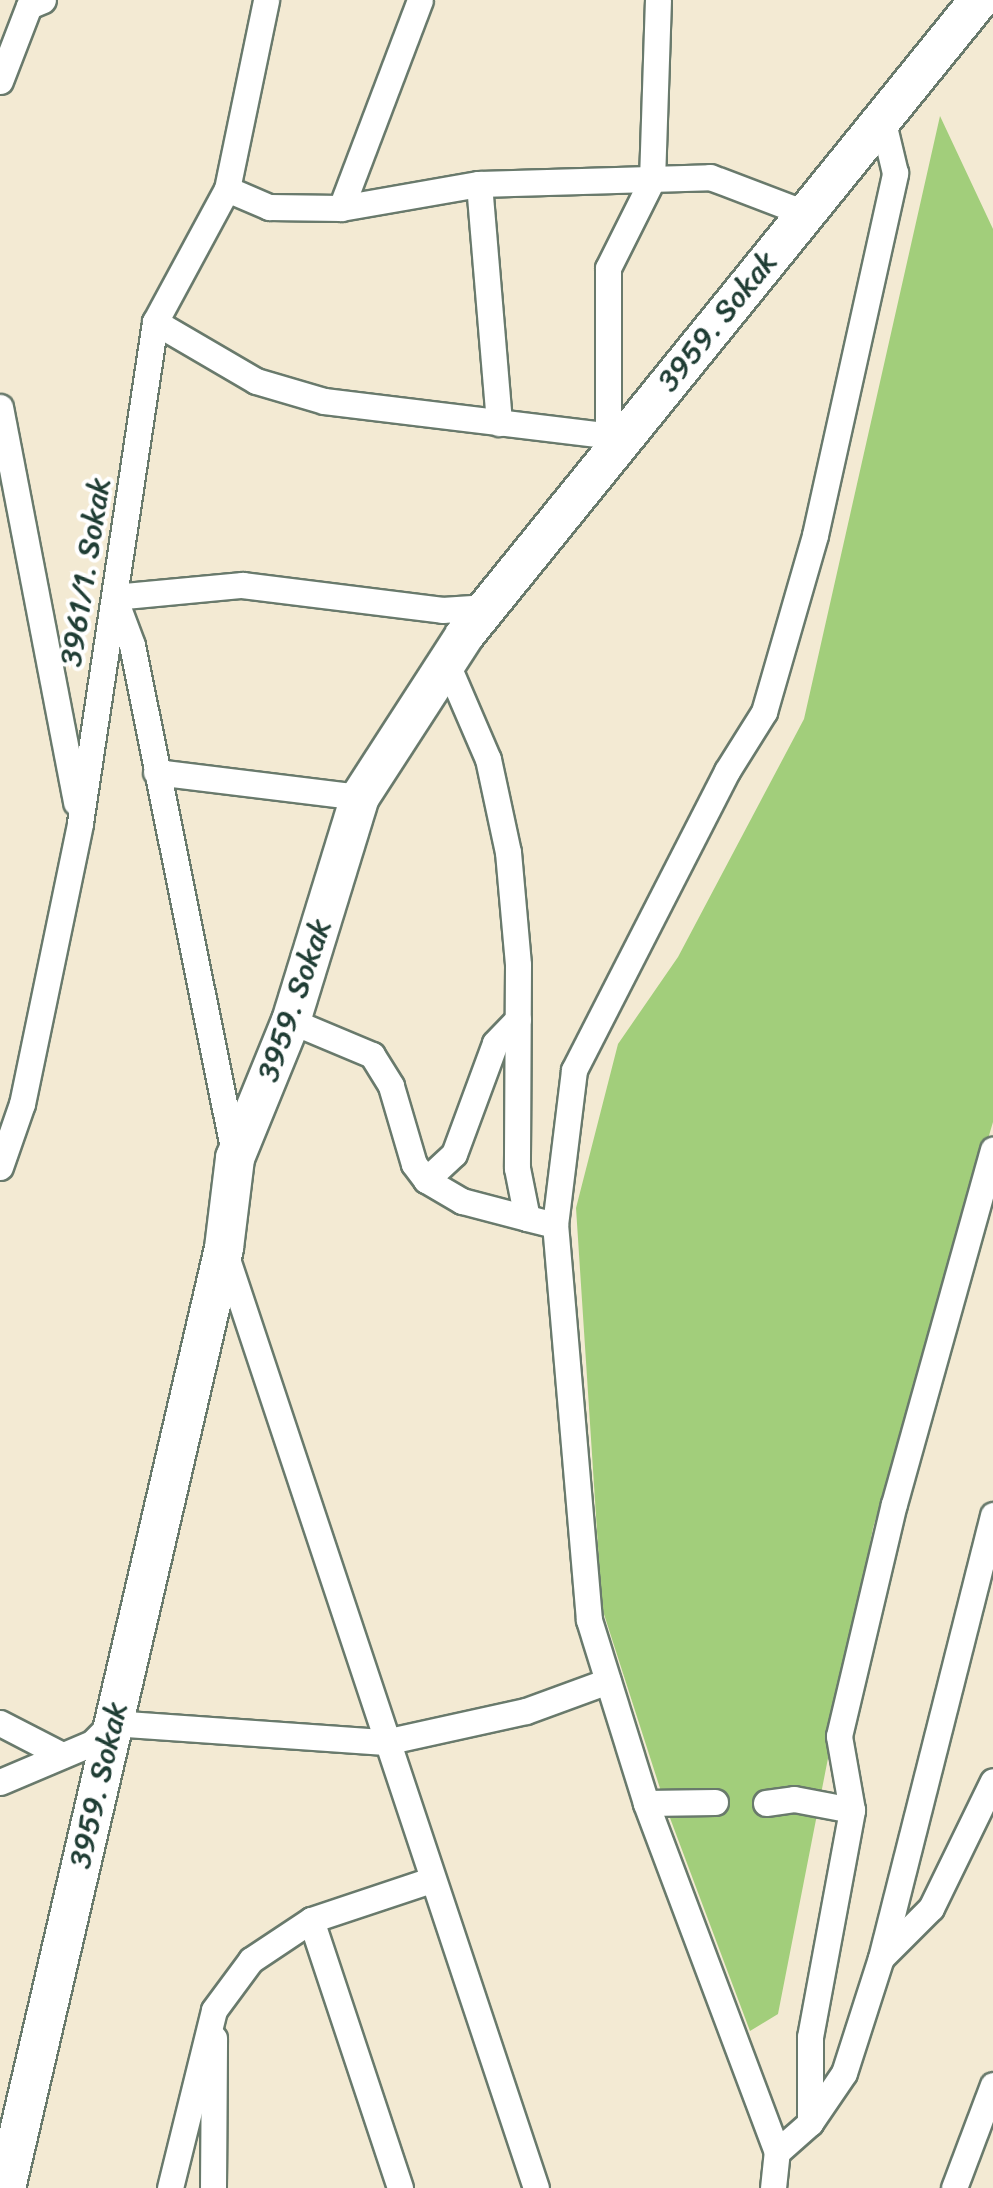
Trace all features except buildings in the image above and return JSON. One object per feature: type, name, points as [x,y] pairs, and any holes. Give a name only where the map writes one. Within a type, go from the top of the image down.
[{"type":"street","points":[[0,81],[29,6],[43,0]]},
{"type":"street","name":"3961/1. Sokak","points":[[0,1167],[22,1104],[80,823],[156,322],[176,295],[227,189],[266,0]]},
{"type":"street","points":[[341,208],[420,0]]},
{"type":"street","points":[[156,322],[256,381],[324,402],[615,437],[608,268],[652,180],[658,0]]},
{"type":"street","name":"3959. Sokak","points":[[6,2188],[224,1248],[235,1158],[291,1021],[360,797],[446,664],[615,437],[805,213],[978,0]]},
{"type":"street","points":[[773,2188],[776,2152],[646,1803],[590,1620],[555,1225],[574,1070],[727,771],[764,712],[815,535],[895,174],[882,118]]},
{"type":"street","points":[[227,189],[269,207],[341,208],[479,184],[710,177],[805,213]]},
{"type":"street","points":[[479,184],[499,424]]},
{"type":"street","points":[[0,407],[80,823]]},
{"type":"street","points":[[235,1158],[132,644],[114,597],[242,585],[442,610],[487,608]]},
{"type":"street","points":[[446,664],[488,759],[508,852],[518,1019],[517,1168],[527,1218]]},
{"type":"street","points":[[156,772],[360,797]]},
{"type":"street","points":[[426,1180],[454,1154],[495,1044],[518,1019]]},
{"type":"street","points":[[291,1021],[372,1054],[391,1086],[414,1164],[426,1180],[462,1200],[555,1225]]},
{"type":"street","points":[[810,2122],[810,2037],[852,1810],[838,1736],[894,1504],[993,1150]]},
{"type":"street","points":[[224,1248],[536,2188]]},
{"type":"street","points":[[776,2152],[810,2122],[844,2073],[881,1958],[993,1514]]},
{"type":"street","points":[[0,1782],[92,1742],[112,1723],[385,1742],[526,1712],[608,1681]]},
{"type":"street","points":[[0,1723],[62,1755]]},
{"type":"street","points":[[881,1958],[931,1908],[993,1782]]},
{"type":"street","points":[[766,1803],[794,1799],[852,1810]]},
{"type":"street","points":[[646,1803],[715,1802]]},
{"type":"street","points":[[170,2188],[214,2010],[251,1960],[311,1920],[431,1880]]},
{"type":"street","points":[[311,1920],[400,2188]]},
{"type":"street","points":[[214,2010],[214,2188]]},
{"type":"street","points":[[954,2188],[993,2084]]},
{"type":"green space","points":[[940,116],[993,229],[993,1122],[873,1528],[778,2014],[750,2031],[667,1810],[602,1608],[576,1208],[618,1044],[678,957],[804,719]]}]
